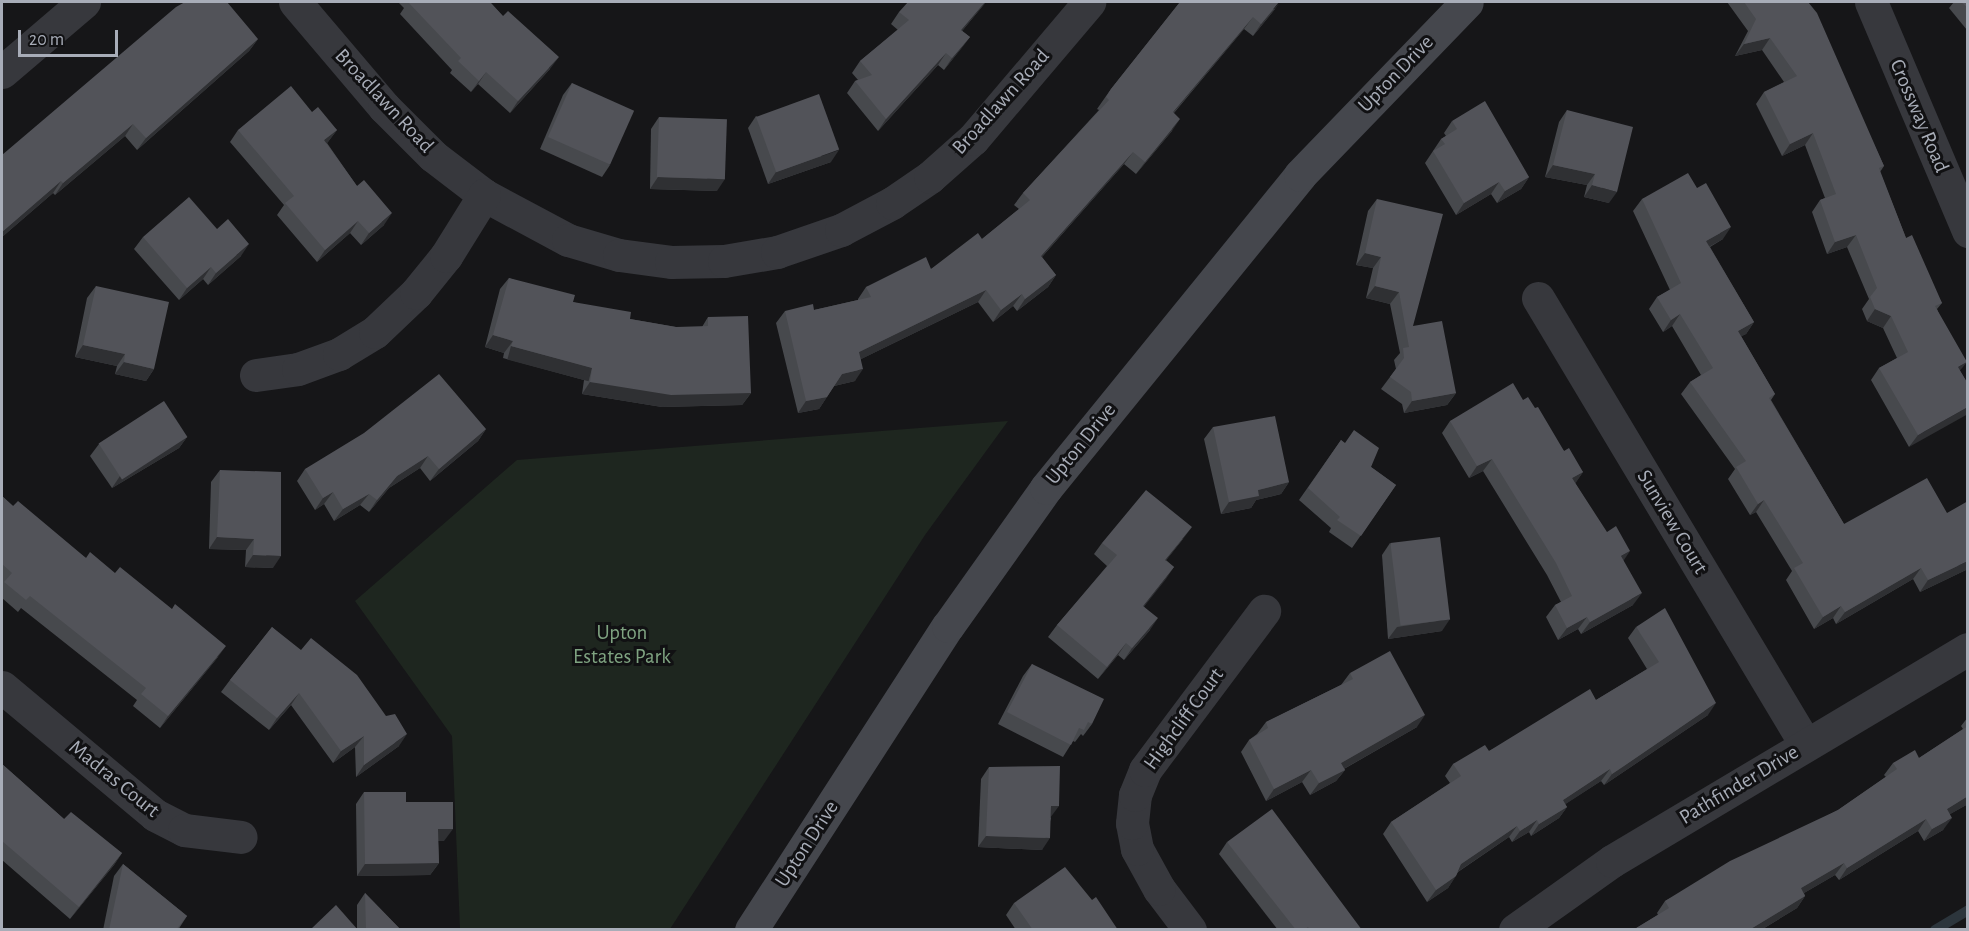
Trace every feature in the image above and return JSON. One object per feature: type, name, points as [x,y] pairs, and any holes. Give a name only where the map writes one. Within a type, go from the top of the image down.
[{"type":"main road","name":"Upton Drive","points":[[751,930],[948,626],[1046,488],[1300,175],[1467,2]]},
{"type":"street","points":[[2,72],[84,2]]},
{"type":"street","name":"Broadlawn Road","points":[[295,2],[384,107],[433,156],[484,195],[568,240],[619,255],[671,262],[724,261],[777,252],[841,230],[892,203],[930,177],[973,139],[1089,2]]},
{"type":"street","name":"Crossway Road","points":[[1871,2],[1968,231]]},
{"type":"street","points":[[255,375],[298,369],[339,354],[375,332],[446,256],[484,195]]},
{"type":"street","name":"Sunview Court","points":[[1538,298],[1806,745]]},
{"type":"street","name":"Highcliff Court","points":[[1190,930],[1158,889],[1137,849],[1132,822],[1135,795],[1145,770],[1264,611]]},
{"type":"street","name":"Pathfinder Drive","points":[[1515,930],[1612,861],[1968,649]]},
{"type":"street","name":"Madras Court","points":[[2,687],[155,815],[184,830],[241,837]]},
{"type":"green space","name":"Upton Estates Park","points":[[1008,421],[925,535],[670,929],[460,929],[452,736],[355,601],[517,460]]},
{"type":"building","points":[[185,2],[227,2],[258,39],[146,138],[133,124],[63,183],[61,181],[2,232],[2,155],[176,7]]},
{"type":"building","points":[[408,2],[490,2],[503,16],[508,11],[559,57],[518,101],[486,72],[479,81],[458,61],[461,58]]},
{"type":"building","points":[[908,2],[985,2],[961,30],[970,37],[952,58],[946,53],[886,119],[855,81],[872,75],[860,61],[909,20],[899,12]]},
{"type":"building","points":[[1180,2],[1279,2],[1261,24],[1253,17],[1173,112],[1180,119],[1145,162],[1133,152],[1041,256],[1056,275],[1025,299],[1022,294],[1001,310],[986,290],[859,352],[863,369],[842,374],[827,397],[806,401],[785,311],[813,304],[814,310],[871,297],[866,287],[926,257],[931,269],[978,233],[982,239],[1030,200],[1023,193],[1109,100],[1106,97],[1111,89]]},
{"type":"building","points":[[1744,2],[1808,2],[1817,13],[1884,166],[1879,168],[1906,238],[1912,235],[1942,303],[1935,306],[1967,362],[1958,367],[1968,384],[1968,407],[1918,435],[1879,368],[1908,352],[1891,316],[1875,309],[1870,297],[1877,288],[1856,235],[1835,242],[1820,200],[1836,194],[1813,133],[1790,144],[1764,92],[1797,76],[1770,38],[1744,44],[1756,19]]},
{"type":"building","points":[[572,83],[634,111],[610,165],[548,137]]},
{"type":"building","points":[[291,86],[312,112],[318,107],[337,130],[324,140],[357,186],[364,180],[392,213],[369,233],[358,221],[325,250],[285,203],[294,196],[238,130]]},
{"type":"building","points":[[819,94],[839,149],[776,172],[756,117]]},
{"type":"building","points":[[1485,101],[1529,177],[1505,191],[1499,182],[1464,203],[1433,151],[1445,144],[1441,139],[1457,129],[1452,121]]},
{"type":"building","points":[[1567,110],[1633,127],[1617,192],[1592,185],[1595,174],[1553,165]]},
{"type":"building","points":[[659,117],[727,119],[725,179],[657,177]]},
{"type":"building","points":[[1688,173],[1697,188],[1706,183],[1731,227],[1706,241],[1754,322],[1738,331],[1775,394],[1769,398],[1844,524],[1927,478],[1947,513],[1968,501],[1968,561],[1928,580],[1921,568],[1845,612],[1841,606],[1823,617],[1794,568],[1803,563],[1764,500],[1758,504],[1736,467],[1746,461],[1690,382],[1713,368],[1680,314],[1671,320],[1657,297],[1681,283],[1642,199]]},
{"type":"building","points":[[189,197],[217,229],[228,219],[249,244],[216,273],[211,267],[187,288],[143,237]]},
{"type":"building","points":[[1377,199],[1443,214],[1413,326],[1442,321],[1456,393],[1412,401],[1411,392],[1390,377],[1404,358],[1403,348],[1409,347],[1399,292],[1375,286],[1381,257],[1365,253]]},
{"type":"building","points":[[509,278],[575,295],[573,302],[631,312],[630,319],[676,327],[708,326],[708,317],[748,316],[751,393],[671,395],[590,382],[592,368],[511,346],[513,341],[493,335]]},
{"type":"building","points":[[96,286],[169,302],[154,369],[124,362],[125,354],[83,345]]},
{"type":"building","points":[[439,374],[486,429],[439,469],[428,456],[397,476],[377,500],[369,494],[343,509],[333,492],[323,498],[305,469],[364,433]]},
{"type":"building","points":[[1513,383],[1523,400],[1528,397],[1535,408],[1538,407],[1564,451],[1569,448],[1583,472],[1572,478],[1607,532],[1616,526],[1630,551],[1621,556],[1642,593],[1590,622],[1587,617],[1567,628],[1555,605],[1572,596],[1556,563],[1492,459],[1477,466],[1450,421]]},
{"type":"building","points":[[164,401],[187,437],[122,480],[99,443]]},
{"type":"building","points":[[1275,416],[1289,482],[1258,490],[1259,496],[1229,502],[1213,427]]},
{"type":"building","points":[[1354,430],[1379,448],[1371,467],[1396,485],[1361,536],[1337,520],[1340,517],[1308,488],[1341,440],[1345,443]]},
{"type":"building","points":[[220,470],[281,472],[281,556],[253,555],[254,539],[217,537]]},
{"type":"building","points":[[1146,490],[1192,527],[1165,560],[1174,567],[1143,606],[1158,618],[1132,648],[1126,643],[1107,667],[1057,625],[1117,555],[1102,543]]},
{"type":"building","points":[[2,496],[13,506],[18,501],[86,558],[90,552],[115,573],[120,567],[172,609],[175,604],[226,646],[168,716],[141,694],[146,688],[30,596],[26,600],[4,582],[12,573],[2,564]]},
{"type":"building","points":[[1440,537],[1450,619],[1400,625],[1390,543]]},
{"type":"building","points":[[1665,608],[1716,703],[1612,774],[1610,769],[1563,800],[1567,807],[1539,824],[1537,820],[1520,831],[1517,826],[1461,864],[1456,876],[1436,890],[1391,822],[1461,776],[1453,764],[1485,745],[1489,751],[1590,689],[1596,700],[1659,662],[1636,627]]},
{"type":"building","points":[[272,627],[301,650],[311,638],[357,675],[386,716],[395,714],[407,734],[364,765],[364,736],[341,751],[299,693],[277,718],[230,680]]},
{"type":"building","points":[[1390,651],[1425,715],[1341,763],[1345,770],[1319,783],[1311,770],[1274,789],[1249,740],[1268,728],[1266,722],[1353,679],[1350,673]]},
{"type":"building","points":[[1032,664],[1104,699],[1092,724],[1088,722],[1084,730],[1079,728],[1071,745],[1007,712]]},
{"type":"building","points":[[1968,726],[1968,796],[1947,809],[1952,818],[1932,829],[1926,819],[1847,868],[1844,863],[1801,888],[1805,896],[1749,930],[1633,930],[1669,908],[1665,901],[1730,861],[1838,810],[1897,769],[1893,763],[1915,750],[1919,758]]},
{"type":"building","points":[[2,764],[64,819],[71,812],[122,853],[79,907],[2,841]]},
{"type":"building","points":[[1060,766],[1059,806],[1051,806],[1050,838],[986,836],[989,767]]},
{"type":"building","points":[[364,792],[406,792],[406,802],[453,802],[453,829],[438,829],[439,863],[365,864]]},
{"type":"building","points":[[1272,809],[1362,930],[1310,930],[1308,927],[1304,930],[1296,930],[1227,842]]},
{"type":"building","points":[[123,864],[187,916],[176,930],[109,930]]},
{"type":"building","points":[[1065,867],[1092,900],[1096,897],[1118,930],[1033,930],[1014,903]]},
{"type":"building","points":[[365,893],[401,930],[366,930]]},
{"type":"building","points":[[336,905],[358,930],[310,930]]},
{"type":"waterway","points":[[1935,930],[1968,910]]}]
